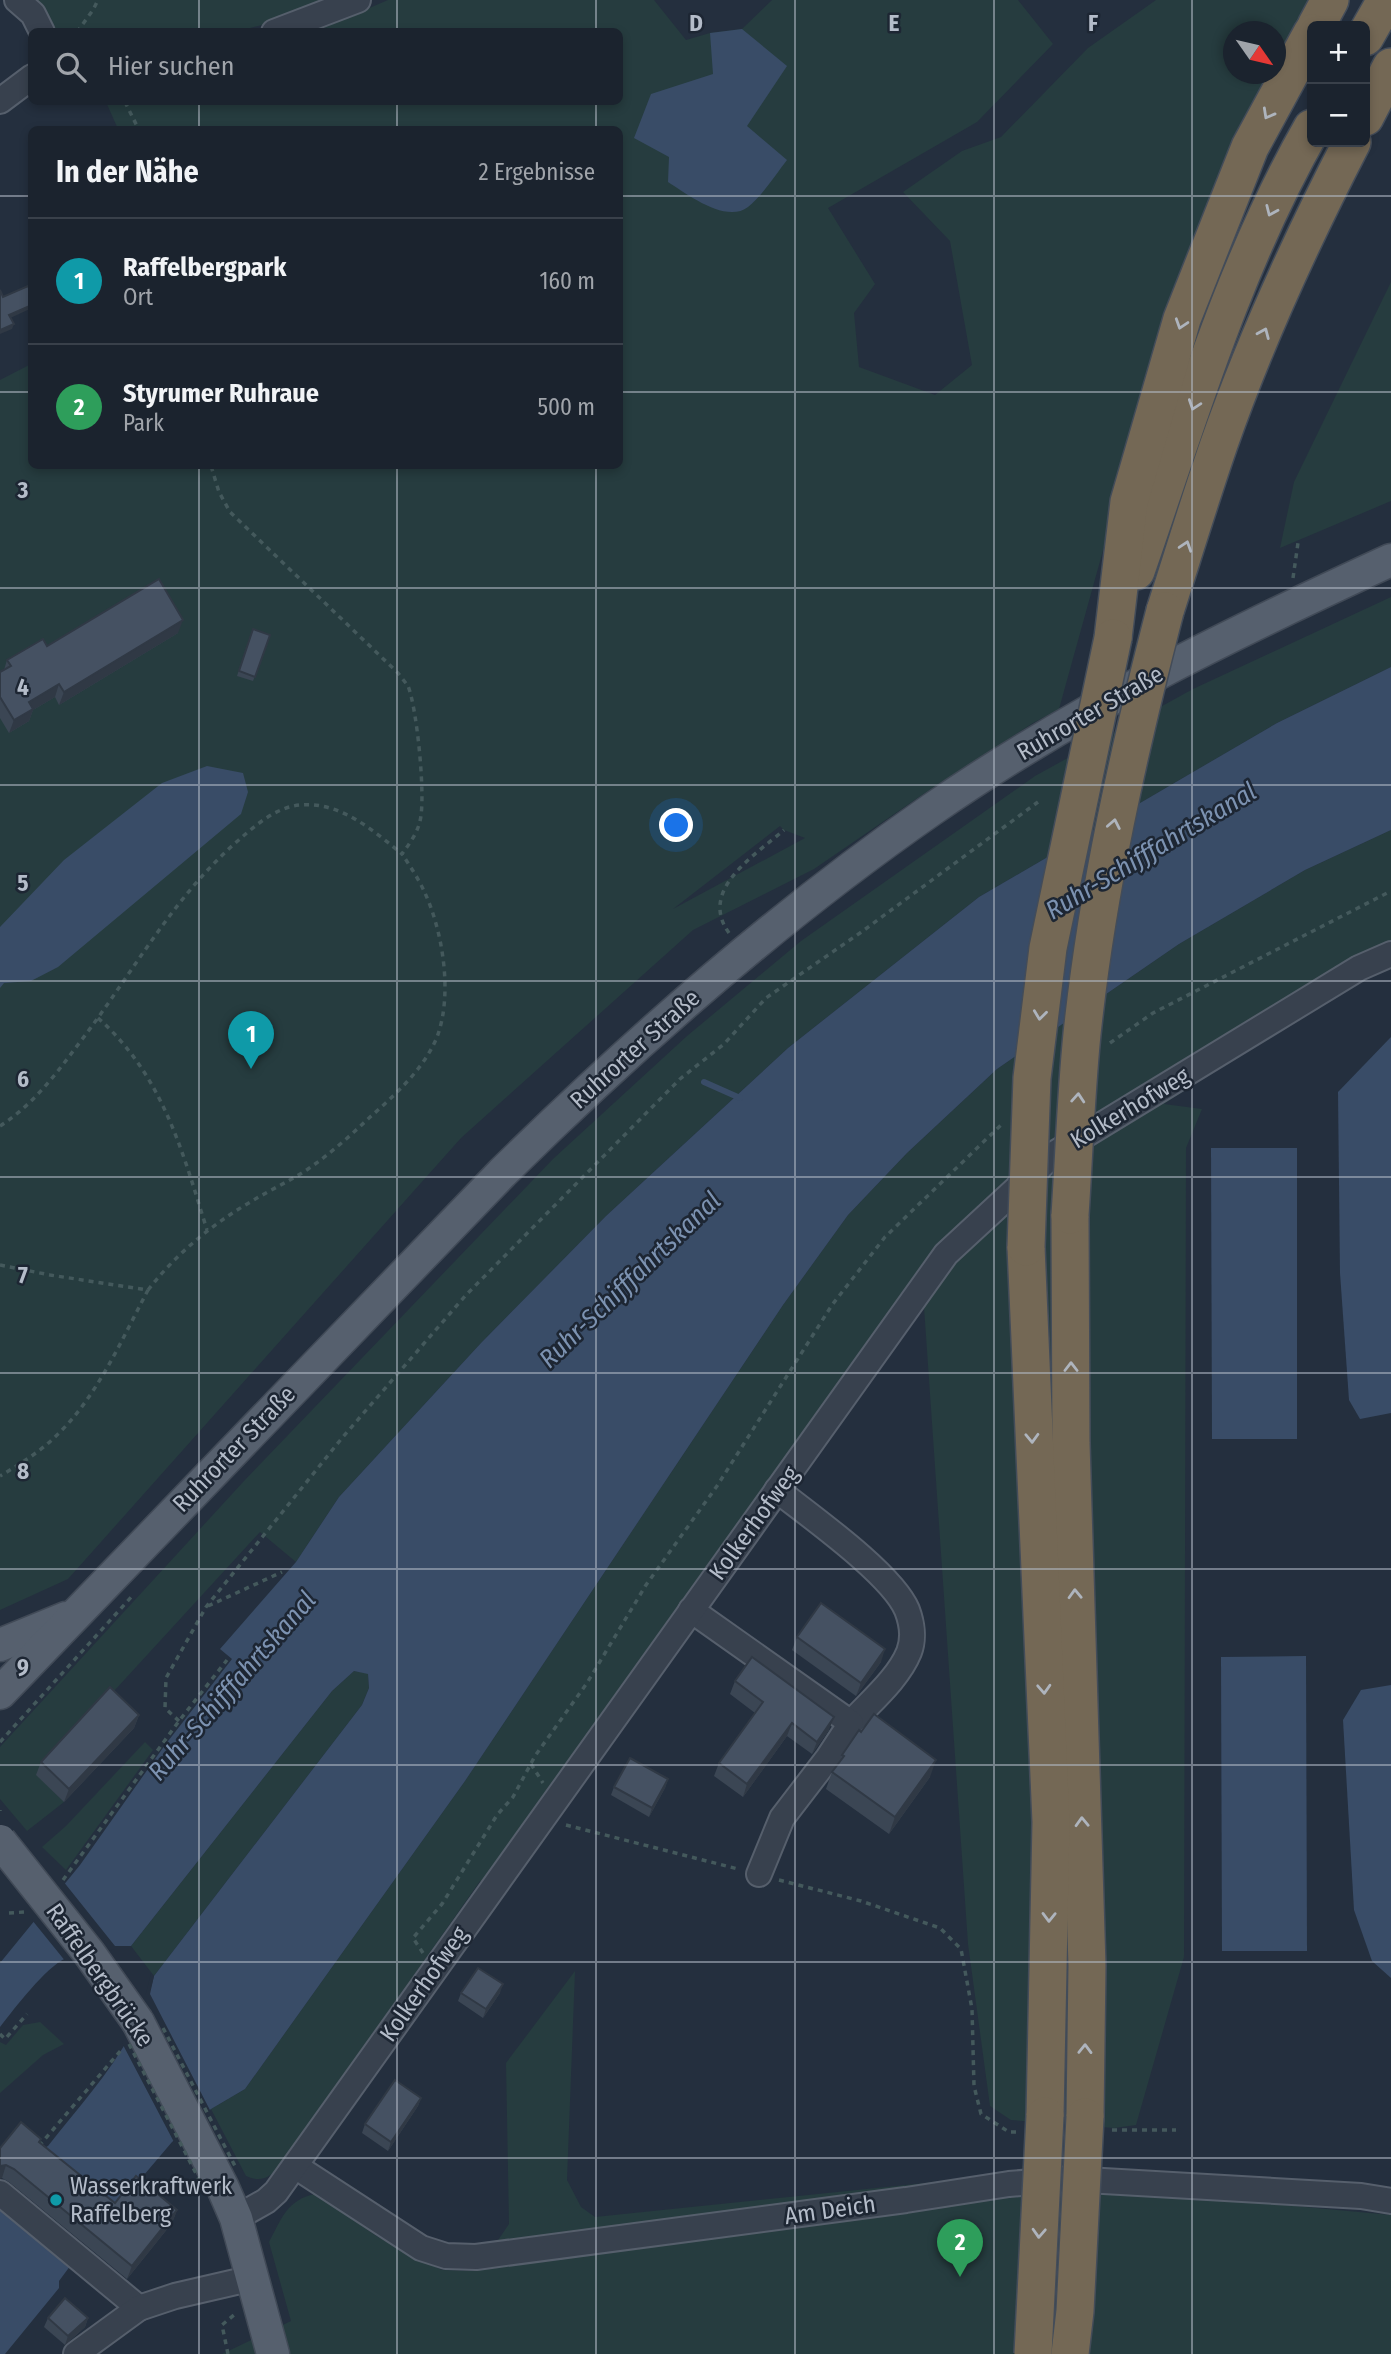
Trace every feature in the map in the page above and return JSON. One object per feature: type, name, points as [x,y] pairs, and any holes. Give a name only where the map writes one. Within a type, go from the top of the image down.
[{"type":"highway","points":[[1319,21],[1330,0]]},
{"type":"highway","points":[[1370,28],[1386,0]]},
{"type":"highway","points":[[1033,2354],[1034,2124],[1051,1822],[1026,1247],[1032,1078],[1048,948],[1113,638],[1129,502],[1182,319],[1250,147],[1307,42]]},
{"type":"highway","points":[[1370,107],[1390,69]]},
{"type":"highway","points":[[1370,135],[1391,119]]},
{"type":"highway","points":[[1113,638],[1224,317],[1290,166],[1307,137]]},
{"type":"highway","points":[[1070,2354],[1096,2124],[1087,1966],[1071,1443],[1070,1215],[1082,1034],[1116,815],[1138,713],[1165,611],[1219,444],[1238,395],[1309,229],[1355,147]]},
{"type":"main road","name":"Ruhrorter Straße","points":[[0,1693],[502,1173],[587,1089],[744,951],[932,810],[1043,738],[1141,681],[1391,560]]},
{"type":"main road","points":[[0,1645],[80,1611]]},
{"type":"main road","name":"Raffelbergbrücke","points":[[0,1841],[89,1953],[138,2022],[236,2217],[273,2354]]},
{"type":"street","points":[[17,0],[33,14],[40,28]]},
{"type":"street","points":[[284,28],[358,0]]},
{"type":"street","points":[[0,101],[28,80]]},
{"type":"street","name":"Kolkerhofweg","points":[[236,2217],[265,2202],[276,2192],[946,1254],[1054,1154],[1359,968],[1391,954]]},
{"type":"street","points":[[759,1874],[782,1818],[851,1723],[893,1676],[909,1652],[913,1633],[907,1609],[891,1585],[777,1490]]},
{"type":"street","points":[[691,1610],[851,1723]]},
{"type":"street","name":"Am Deich","points":[[295,2166],[421,2248],[446,2256],[490,2255],[1009,2184],[1069,2179],[1361,2196],[1391,2201]]},
{"type":"street","points":[[2,2193],[139,2308]]},
{"type":"street","points":[[76,2354],[139,2308],[175,2296],[253,2278]]},
{"type":"path","points":[[80,28],[98,0]]},
{"type":"path","points":[[126,105],[137,126]]},
{"type":"path","points":[[212,469],[219,492],[230,512],[398,673],[407,685],[417,739],[422,806],[416,832],[402,854]]},
{"type":"path","points":[[1298,543],[1292,574],[1301,602]]},
{"type":"path","points":[[179,1721],[165,1708],[166,1678],[206,1607],[342,1438],[466,1295],[680,1079],[724,1044],[766,998],[860,933],[1038,802]]},
{"type":"path","points":[[0,1126],[35,1099],[98,1018],[191,887],[255,826],[275,813],[298,805],[331,808],[364,824],[402,854],[424,891],[443,954],[444,1004],[436,1038],[420,1065],[395,1094],[335,1148],[306,1170],[207,1230],[175,1258],[148,1290],[76,1413],[58,1434],[38,1451],[0,1476]]},
{"type":"path","points":[[744,951],[722,923],[718,911],[720,893],[741,868],[784,830]]},
{"type":"path","points":[[98,1018],[123,1041],[163,1101],[185,1158],[207,1230]]},
{"type":"path","points":[[0,1265],[69,1279],[148,1290]]},
{"type":"path","points":[[206,1607],[282,1572]]},
{"type":"path","points":[[0,1742],[134,1594]]},
{"type":"path","points":[[58,1886],[179,1721],[227,1661]]},
{"type":"path","points":[[542,1818],[862,1901],[940,1928],[961,1949],[972,2009],[974,2086],[981,2114],[1009,2132],[1034,2124]]},
{"type":"path","points":[[9,1913],[36,1912]]},
{"type":"path","points":[[0,2035],[5,2039],[27,2014]]},
{"type":"path","points":[[29,2142],[37,2148],[122,2049]]},
{"type":"path","points":[[1096,2124],[1176,2130]]},
{"type":"path","points":[[222,2325],[228,2354]]},
{"type":"green space","points":[[29,0],[332,0],[282,20],[250,28],[51,28]]},
{"type":"green space","points":[[388,0],[654,0],[686,40],[710,33],[742,29],[772,0],[1018,0],[1053,44],[977,122],[828,208],[875,284],[854,313],[859,367],[935,395],[972,365],[950,241],[903,192],[962,151],[1001,137],[1088,48],[1156,0],[1309,0],[1286,51],[1286,21],[1223,21],[1223,84],[1270,84],[1173,298],[1059,709],[922,795],[814,869],[693,930],[461,1138],[68,1579],[0,1610],[0,380],[28,366],[28,469],[623,469],[623,126],[117,126],[107,105],[623,105],[623,28],[323,28]],"holes":[[[780,826],[805,838],[673,909]]]},
{"type":"green space","points":[[1391,282],[1391,501],[1280,548],[1294,482]]},
{"type":"green space","points":[[1391,597],[1391,667],[1277,723],[979,897],[788,1048],[606,1216],[481,1343],[339,1497],[296,1562],[260,1532],[37,1775],[64,1802],[27,1831],[0,1799],[0,1747],[244,1481],[553,1159],[687,1036],[801,941],[1035,776],[1193,689]]},
{"type":"green space","points":[[1391,830],[1391,961],[1361,976],[1164,1104],[1202,1109],[1186,1148],[1184,1957],[1136,2125],[1114,2128],[1011,2120],[990,2106],[968,1944],[924,1307],[564,1797],[500,1895],[480,1881],[278,2168],[268,2177],[261,2179],[246,2176],[211,2109],[245,2089],[465,1781],[783,1305],[848,1215],[907,1153],[997,1069],[1179,944],[1305,870]]},
{"type":"green space","points":[[354,1671],[368,1673],[369,1688],[362,1705],[154,1976],[131,1946],[332,1691]]},
{"type":"green space","points":[[145,1742],[153,1750],[66,1870],[42,1847],[66,1826]]},
{"type":"green space","points":[[575,1971],[567,2180],[581,2207],[595,2217],[964,2179],[1009,2197],[1125,2190],[1391,2215],[1391,2354],[222,2354],[291,2321],[269,2242],[286,2211],[298,2201],[315,2194],[378,2237],[442,2270],[477,2271],[509,2224],[506,2063]]},
{"type":"green space","points":[[40,2022],[64,2044],[43,2055],[0,2093],[0,2042],[6,2045],[23,2025]]},
{"type":"water","points":[[742,29],[787,66],[747,126],[787,160],[748,207],[729,212],[696,200],[668,182],[669,157],[634,138],[651,94],[713,74],[710,33]]},
{"type":"water","name":"Ruhr-Schifffahrtskanal","points":[[1391,667],[1391,830],[1305,870],[1179,944],[997,1069],[907,1153],[848,1215],[783,1305],[465,1781],[245,2089],[211,2109],[172,2142],[110,2215],[36,2152],[48,2146],[110,2067],[136,2024],[154,1976],[362,1705],[369,1688],[368,1674],[354,1671],[332,1691],[131,1946],[89,1951],[66,1958],[49,1970],[0,2027],[0,1963],[80,1865],[165,1745],[232,1659],[220,1649],[296,1562],[339,1497],[481,1343],[606,1216],[788,1048],[979,897],[1277,723]]},
{"type":"water","points":[[207,766],[243,773],[248,792],[241,814],[58,967],[31,981],[4,983],[0,988],[0,927],[64,860],[162,783]]},
{"type":"water","points":[[1391,1037],[1391,1413],[1360,1419],[1349,1400],[1340,1273],[1338,1092]]},
{"type":"water","points":[[1211,1148],[1297,1148],[1297,1439],[1212,1439]]},
{"type":"water","points":[[1306,1656],[1307,1951],[1222,1951],[1221,1657]]},
{"type":"water","points":[[1391,1685],[1391,1978],[1372,1961],[1354,1910],[1343,1720],[1361,1690]]},
{"type":"water","points":[[0,2202],[82,2250],[59,2281],[59,2288],[5,2354],[0,2354]]},
{"type":"pier","points":[[63,1881],[115,1946],[131,1946],[133,1949],[115,1949],[66,1962],[32,1920]]},
{"type":"pier","points":[[151,1973],[154,1976],[150,1994],[212,2114],[175,2144],[122,2043],[146,1993]]},
{"type":"building","points":[[28,286],[28,307],[9,315],[14,324],[0,330],[0,290],[3,297]]},
{"type":"building","points":[[159,579],[183,620],[64,692],[59,684],[29,702],[33,709],[14,720],[0,697],[0,672],[11,666],[7,660],[43,639],[47,646]]},
{"type":"building","points":[[253,629],[270,635],[255,677],[239,671]]},
{"type":"building","points":[[821,1603],[885,1649],[861,1683],[797,1637]]},
{"type":"building","points":[[752,1657],[834,1717],[817,1742],[792,1723],[747,1784],[719,1763],[763,1702],[735,1681]]},
{"type":"building","points":[[110,1687],[139,1715],[69,1789],[41,1762]]},
{"type":"building","points":[[874,1714],[936,1760],[895,1817],[832,1772],[859,1730],[861,1732]]},
{"type":"building","points":[[630,1758],[668,1779],[652,1808],[614,1787]]},
{"type":"building","points":[[478,1968],[503,1984],[486,2009],[461,1993]]},
{"type":"building","points":[[395,2080],[421,2098],[391,2142],[365,2124]]},
{"type":"building","name":"Wasserkraftwerk Raffelberg","points":[[21,2122],[41,2139],[39,2142],[115,2203],[136,2176],[177,2210],[132,2266],[14,2169],[6,2165],[0,2166],[0,2148]]},
{"type":"building","points":[[65,2298],[88,2318],[68,2336],[48,2318]]},
{"type":"waterway","points":[[704,1082],[740,1098]]},
{"type":"place","name":"Raffelbergpark","points":[[251,1069]]},
{"type":"place","name":"Wasserkraftwerk Raffelberg","points":[[56,2200]]},
{"type":"place","name":"Styrumer Ruhraue","points":[[960,2277]]}]
